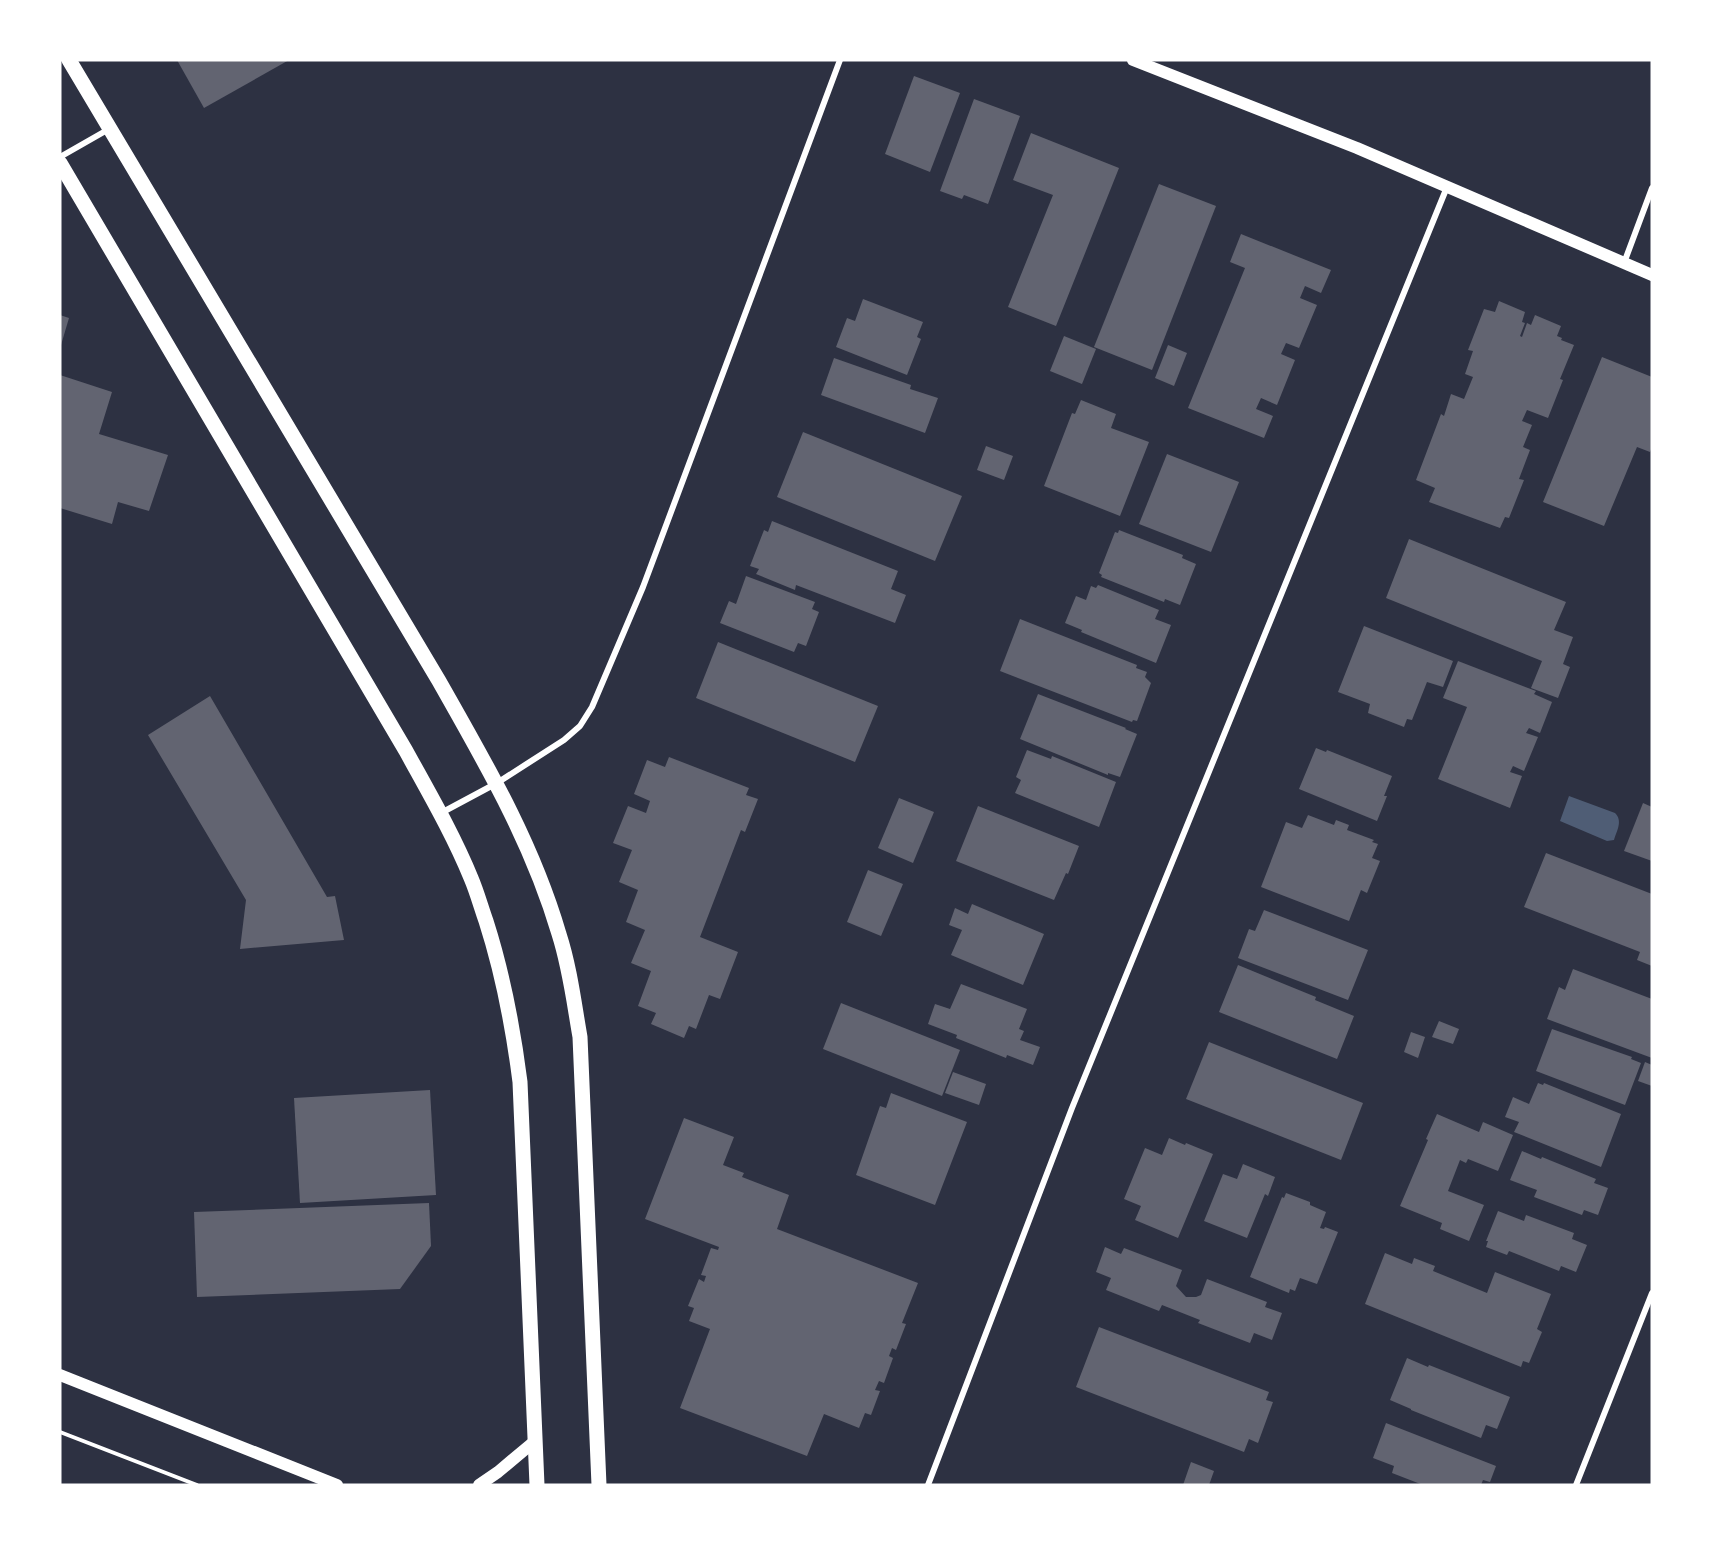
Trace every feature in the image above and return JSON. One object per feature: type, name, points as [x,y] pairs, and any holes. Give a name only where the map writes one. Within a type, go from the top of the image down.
[{"type":"main road","points":[[69,60],[439,681],[497,783],[527,845],[548,898],[560,935],[572,986],[578,1027],[599,1485]]},
{"type":"main road","points":[[1133,60],[1346,144],[1652,275]]},
{"type":"main road","points":[[60,163],[400,741],[440,814],[472,880],[480,902],[496,952],[515,1039],[520,1082],[537,1485]]},
{"type":"main road","points":[[60,1376],[337,1485]]},
{"type":"main road","points":[[479,1485],[535,1441]]},
{"type":"street","points":[[440,814],[497,783],[564,740],[580,726],[599,691],[643,586],[840,60]]},
{"type":"street","points":[[60,157],[110,128]]},
{"type":"street","points":[[928,1485],[1072,1108],[1448,187]]},
{"type":"street","points":[[1624,263],[1652,188]]},
{"type":"street","points":[[1576,1485],[1652,1293]]},
{"type":"path","points":[[60,1431],[197,1485]]},
{"type":"water","points":[[1569,796],[1615,813],[1619,822],[1614,840],[1607,841],[1560,821]]},
{"type":"building","points":[[177,60],[289,60],[204,108]]},
{"type":"building","points":[[914,76],[960,93],[930,172],[885,154]]},
{"type":"building","points":[[974,99],[1020,116],[988,204],[964,195],[962,199],[940,191]]},
{"type":"building","points":[[1031,133],[1119,168],[1056,326],[1008,307],[1053,195],[1013,180]]},
{"type":"building","points":[[1159,184],[1216,206],[1152,370],[1094,347]]},
{"type":"building","points":[[1241,234],[1331,270],[1321,293],[1305,286],[1300,298],[1317,305],[1299,348],[1286,343],[1281,354],[1295,360],[1277,405],[1261,398],[1256,409],[1273,416],[1264,438],[1188,408],[1245,268],[1230,262]]},
{"type":"building","points":[[863,299],[923,322],[917,337],[921,339],[907,375],[836,347],[847,318],[855,321]]},
{"type":"building","points":[[1499,301],[1525,312],[1522,322],[1525,323],[1520,336],[1522,337],[1527,323],[1531,325],[1535,315],[1561,326],[1557,336],[1574,345],[1548,418],[1527,410],[1522,421],[1532,425],[1523,447],[1530,450],[1519,479],[1524,480],[1509,518],[1505,517],[1500,528],[1429,502],[1435,488],[1416,480],[1441,414],[1444,416],[1451,394],[1464,399],[1473,377],[1465,374],[1473,351],[1468,350],[1484,309],[1495,312]]},
{"type":"building","points":[[60,315],[69,318],[61,345],[60,345]]},
{"type":"building","points":[[1064,336],[1096,349],[1082,384],[1050,371]]},
{"type":"building","points":[[1168,345],[1187,353],[1174,386],[1155,378]]},
{"type":"building","points":[[1602,357],[1652,377],[1652,447],[1650,452],[1637,447],[1604,526],[1543,502]]},
{"type":"building","points":[[834,358],[911,385],[910,389],[938,398],[925,433],[821,395]]},
{"type":"building","points":[[60,375],[112,392],[99,434],[168,455],[149,511],[118,502],[112,524],[60,508]]},
{"type":"building","points":[[1081,400],[1116,414],[1111,428],[1149,442],[1120,516],[1044,486],[1072,413],[1075,414]]},
{"type":"building","points":[[803,432],[962,496],[935,561],[777,497]]},
{"type":"building","points":[[986,446],[1013,456],[1004,480],[977,470]]},
{"type":"building","points":[[1167,454],[1239,482],[1211,552],[1139,524]]},
{"type":"building","points":[[772,521],[898,571],[891,589],[906,595],[895,623],[796,585],[795,590],[756,574],[759,569],[750,566],[764,530],[768,532]]},
{"type":"building","points":[[1119,530],[1183,555],[1182,558],[1196,564],[1180,605],[1165,599],[1164,602],[1101,577],[1099,573],[1115,532],[1118,533]]},
{"type":"building","points":[[1409,539],[1566,602],[1554,630],[1573,637],[1563,664],[1570,667],[1558,698],[1531,688],[1542,661],[1386,598]]},
{"type":"building","points":[[746,576],[815,602],[812,609],[819,612],[806,646],[798,643],[794,652],[720,623],[729,601],[736,604]]},
{"type":"building","points":[[1098,585],[1159,610],[1155,619],[1171,625],[1156,663],[1081,632],[1082,630],[1065,623],[1076,596],[1086,600],[1091,586],[1096,588]]},
{"type":"building","points":[[1020,619],[1137,665],[1136,668],[1147,672],[1145,677],[1151,683],[1137,721],[1132,722],[1000,671]]},
{"type":"building","points":[[1364,626],[1453,661],[1443,687],[1427,682],[1412,720],[1407,719],[1404,727],[1368,713],[1370,704],[1338,692]]},
{"type":"building","points":[[718,642],[878,706],[855,762],[696,698]]},
{"type":"building","points":[[1458,661],[1536,691],[1534,694],[1552,702],[1540,733],[1529,728],[1526,733],[1538,737],[1524,771],[1513,766],[1510,772],[1522,776],[1510,808],[1438,779],[1467,707],[1443,698]]},
{"type":"building","points":[[1038,694],[1137,734],[1120,777],[1108,773],[1108,775],[1020,739]]},
{"type":"building","points":[[210,696],[327,897],[335,896],[344,940],[240,949],[246,900],[148,735]]},
{"type":"building","points":[[1316,748],[1326,752],[1327,750],[1392,776],[1377,821],[1299,789]]},
{"type":"building","points":[[1027,750],[1051,759],[1052,756],[1116,782],[1099,827],[1015,793],[1021,780],[1016,777]]},
{"type":"building","points":[[669,757],[749,788],[746,795],[758,799],[745,832],[741,830],[700,937],[738,952],[720,999],[709,995],[696,1029],[689,1026],[684,1038],[651,1024],[656,1013],[638,1006],[651,971],[631,963],[645,930],[626,922],[638,890],[619,882],[632,850],[613,843],[628,806],[646,813],[650,801],[634,794],[647,760],[665,767]]},
{"type":"building","points":[[899,798],[934,812],[913,863],[878,848]]},
{"type":"building","points":[[1643,803],[1652,807],[1652,861],[1624,851]]},
{"type":"building","points":[[978,806],[1079,846],[1054,900],[956,861]]},
{"type":"building","points":[[1308,815],[1334,825],[1336,820],[1349,825],[1347,830],[1374,840],[1372,842],[1378,844],[1372,858],[1380,861],[1367,893],[1361,890],[1349,921],[1261,887],[1286,822],[1302,828]]},
{"type":"building","points":[[1546,853],[1652,894],[1652,966],[1637,960],[1640,952],[1524,907]]},
{"type":"building","points":[[868,870],[903,884],[881,936],[847,922]]},
{"type":"building","points":[[972,904],[1044,934],[1023,985],[951,955],[962,930],[949,925],[955,908],[968,914]]},
{"type":"building","points":[[1264,910],[1368,950],[1348,1000],[1238,958],[1249,929],[1255,931]]},
{"type":"building","points":[[1238,965],[1316,997],[1315,1000],[1354,1016],[1337,1059],[1219,1012]]},
{"type":"building","points":[[1573,969],[1652,999],[1652,1058],[1547,1019],[1559,987],[1565,990]]},
{"type":"building","points":[[961,984],[1027,1009],[1019,1029],[1024,1031],[1020,1040],[1040,1047],[1033,1065],[1007,1055],[1006,1058],[928,1024],[935,1004],[950,1009]]},
{"type":"building","points":[[841,1003],[960,1050],[942,1096],[823,1049]]},
{"type":"building","points":[[1439,1021],[1459,1029],[1453,1044],[1432,1037]]},
{"type":"building","points":[[1552,1029],[1632,1057],[1631,1059],[1641,1063],[1625,1105],[1536,1071]]},
{"type":"building","points":[[1411,1032],[1425,1037],[1418,1058],[1404,1052]]},
{"type":"building","points":[[1209,1042],[1363,1103],[1341,1160],[1186,1099]]},
{"type":"building","points":[[1645,1062],[1652,1065],[1652,1086],[1638,1081]]},
{"type":"building","points":[[953,1072],[986,1084],[979,1105],[945,1093]]},
{"type":"building","points":[[1538,1083],[1543,1085],[1544,1083],[1621,1114],[1601,1167],[1514,1132],[1519,1122],[1505,1117],[1513,1097],[1529,1104]]},
{"type":"building","points":[[430,1090],[436,1195],[300,1203],[294,1098]]},
{"type":"building","points":[[891,1093],[967,1122],[935,1205],[856,1175],[880,1106],[886,1108]]},
{"type":"building","points":[[1437,1114],[1479,1132],[1483,1122],[1513,1135],[1498,1171],[1468,1159],[1466,1163],[1460,1160],[1448,1191],[1484,1205],[1469,1241],[1440,1229],[1442,1223],[1400,1206]]},
{"type":"building","points":[[684,1118],[734,1137],[723,1165],[744,1173],[742,1177],[789,1195],[777,1229],[918,1283],[902,1323],[906,1324],[896,1350],[892,1348],[889,1356],[893,1358],[884,1383],[879,1381],[875,1390],[880,1391],[871,1415],[865,1413],[859,1428],[824,1414],[807,1456],[680,1408],[710,1329],[689,1321],[694,1308],[688,1306],[699,1279],[704,1282],[706,1276],[701,1275],[711,1248],[718,1250],[719,1247],[645,1219]]},
{"type":"building","points":[[1169,1138],[1213,1154],[1178,1238],[1135,1220],[1141,1206],[1124,1199],[1145,1148],[1162,1155]]},
{"type":"building","points":[[1522,1151],[1596,1179],[1594,1183],[1608,1188],[1598,1215],[1584,1210],[1582,1215],[1534,1197],[1537,1190],[1510,1180]]},
{"type":"building","points":[[1243,1164],[1275,1177],[1268,1196],[1265,1194],[1247,1238],[1204,1221],[1223,1174],[1237,1179]]},
{"type":"building","points":[[1286,1193],[1310,1202],[1310,1205],[1326,1212],[1320,1228],[1325,1227],[1338,1232],[1317,1284],[1300,1278],[1295,1291],[1290,1289],[1289,1293],[1250,1277],[1282,1197],[1284,1198]]},
{"type":"building","points":[[429,1203],[431,1246],[400,1289],[197,1297],[194,1212]]},
{"type":"building","points":[[1498,1211],[1524,1221],[1526,1215],[1574,1233],[1572,1239],[1587,1245],[1576,1272],[1561,1266],[1559,1271],[1509,1251],[1507,1255],[1486,1247],[1488,1241],[1486,1241]]},
{"type":"building","points":[[1105,1247],[1121,1254],[1124,1248],[1182,1270],[1176,1286],[1186,1297],[1201,1295],[1207,1279],[1267,1302],[1265,1307],[1282,1313],[1272,1340],[1254,1333],[1250,1343],[1198,1323],[1200,1320],[1162,1305],[1159,1311],[1106,1290],[1111,1278],[1096,1272]]},
{"type":"building","points":[[1385,1253],[1412,1264],[1414,1258],[1435,1266],[1433,1271],[1487,1293],[1495,1272],[1551,1294],[1537,1329],[1542,1332],[1529,1363],[1523,1361],[1521,1367],[1365,1304]]},
{"type":"building","points":[[1099,1327],[1269,1392],[1266,1400],[1273,1402],[1258,1443],[1249,1439],[1244,1452],[1076,1387]]},
{"type":"building","points":[[1407,1358],[1510,1397],[1497,1429],[1486,1425],[1481,1438],[1390,1400]]},
{"type":"building","points":[[1386,1423],[1496,1466],[1490,1482],[1483,1480],[1481,1485],[1423,1485],[1392,1473],[1394,1466],[1373,1458]]},
{"type":"building","points":[[1191,1462],[1214,1471],[1209,1485],[1183,1485]]}]
